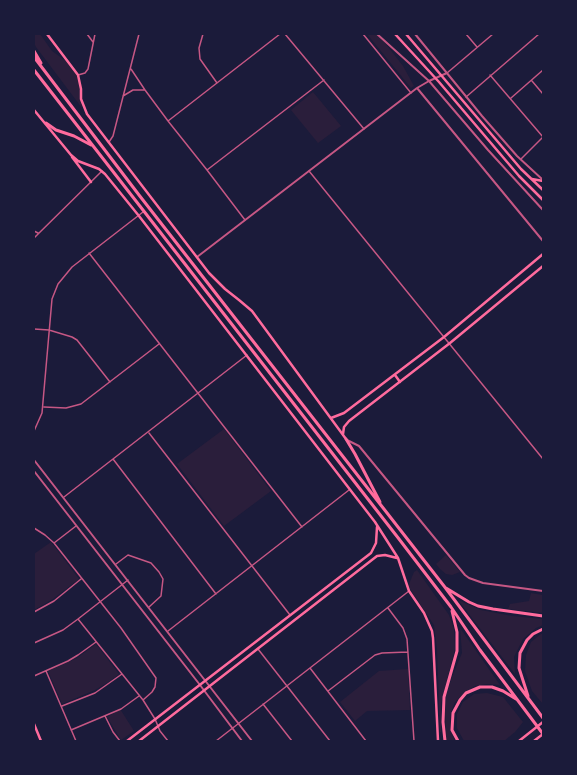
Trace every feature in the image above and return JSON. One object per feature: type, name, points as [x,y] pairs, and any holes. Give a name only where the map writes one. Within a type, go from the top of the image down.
[{"type":"highway","points":[[34,51],[45,71]]},
{"type":"highway","points":[[34,57],[139,195],[444,586],[543,718]]},
{"type":"highway","points":[[34,71],[145,211],[451,607],[480,650],[543,734]]},
{"type":"highway","points":[[46,123],[56,130],[74,136],[92,145]]},
{"type":"highway","points":[[346,439],[371,482],[382,507]]},
{"type":"highway","points":[[444,586],[460,597],[478,606],[543,616]]},
{"type":"highway","points":[[445,741],[443,714],[444,697],[457,651],[457,632],[451,607]]},
{"type":"highway","points":[[529,700],[519,668],[520,653],[527,640],[533,634],[543,629]]},
{"type":"highway","points":[[458,741],[452,730],[453,713],[460,700],[466,693],[480,687],[492,687],[503,691],[518,700]]},
{"type":"main road","points":[[47,34],[78,75],[80,81],[81,100],[84,108],[109,142],[209,272],[225,289],[252,311],[346,439]]},
{"type":"main road","points":[[395,34],[435,78],[518,176],[543,200]]},
{"type":"main road","points":[[406,34],[521,169],[543,190]]},
{"type":"main road","points":[[34,111],[46,123],[90,182]]},
{"type":"main road","points":[[70,155],[78,161],[102,171],[139,216],[350,489],[398,558],[409,591],[428,621],[433,638],[438,741]]},
{"type":"main road","points":[[532,180],[543,180]]},
{"type":"main road","points":[[330,418],[344,413],[395,375],[444,337],[543,254]]},
{"type":"main road","points":[[342,434],[344,427],[349,421],[450,343],[543,266]]},
{"type":"main road","points":[[395,375],[400,382]]},
{"type":"main road","points":[[127,741],[371,553],[376,543],[377,526]]},
{"type":"main road","points":[[139,741],[352,575],[381,555],[388,555],[398,558]]},
{"type":"main road","points":[[349,570],[352,575]]},
{"type":"main road","points":[[520,741],[543,722]]},
{"type":"main road","points":[[34,724],[41,741]]},
{"type":"main road","points":[[534,741],[543,734]]},
{"type":"street","points":[[109,142],[113,136],[139,34]]},
{"type":"street","points":[[203,34],[199,48],[200,59],[218,83]]},
{"type":"street","points":[[168,121],[280,34]]},
{"type":"street","points":[[284,34],[364,129]]},
{"type":"street","points":[[363,34],[411,93]]},
{"type":"street","points":[[377,34],[430,81],[543,210]]},
{"type":"street","points":[[415,34],[466,97],[521,159],[543,180]]},
{"type":"street","points":[[466,34],[478,47]]},
{"type":"street","points":[[197,257],[417,88],[447,73],[493,34]]},
{"type":"street","points":[[466,97],[539,34]]},
{"type":"street","points":[[88,35],[93,42]]},
{"type":"street","points":[[78,75],[85,73],[88,69],[95,35],[88,35]]},
{"type":"street","points":[[131,69],[168,121],[245,220]]},
{"type":"street","points":[[510,98],[543,70]]},
{"type":"street","points":[[490,75],[543,137],[521,159]]},
{"type":"street","points":[[207,170],[324,80]]},
{"type":"street","points":[[532,80],[543,94]]},
{"type":"street","points":[[417,88],[543,241]]},
{"type":"street","points":[[123,96],[133,90],[145,90]]},
{"type":"street","points":[[34,238],[38,232],[102,171]]},
{"type":"street","points":[[309,171],[543,459]]},
{"type":"street","points":[[34,431],[43,407],[52,299],[58,284],[67,273],[89,253],[145,211]]},
{"type":"street","points":[[34,231],[38,232]]},
{"type":"street","points":[[89,253],[302,527]]},
{"type":"street","points":[[34,329],[49,330],[67,335],[77,340],[110,382]]},
{"type":"street","points":[[43,407],[66,408],[76,406],[86,401],[159,344]]},
{"type":"street","points":[[64,497],[247,355]]},
{"type":"street","points":[[149,432],[290,615]]},
{"type":"street","points":[[346,439],[358,446],[465,575],[483,583],[543,591]]},
{"type":"street","points":[[113,459],[216,594]]},
{"type":"street","points":[[34,460],[252,741]]},
{"type":"street","points":[[34,471],[242,741]]},
{"type":"street","points":[[168,632],[350,489]]},
{"type":"street","points":[[65,511],[71,506]]},
{"type":"street","points":[[54,543],[77,525]]},
{"type":"street","points":[[34,528],[54,543],[121,628],[156,678],[155,687],[143,700]]},
{"type":"street","points":[[116,564],[128,556],[151,563],[159,572],[163,580],[161,596],[148,607]]},
{"type":"street","points":[[34,612],[54,601],[82,579]]},
{"type":"street","points":[[34,638],[35,643],[57,632],[78,619],[128,580]]},
{"type":"street","points":[[216,741],[409,591]]},
{"type":"street","points":[[388,608],[405,632],[408,652],[414,741]]},
{"type":"street","points":[[78,619],[143,700],[168,741]]},
{"type":"street","points":[[34,676],[78,655],[96,642]]},
{"type":"street","points":[[258,649],[330,741]]},
{"type":"street","points":[[328,691],[375,655],[408,652]]},
{"type":"street","points":[[310,668],[366,741]]},
{"type":"street","points":[[46,671],[76,741]]},
{"type":"street","points":[[62,707],[95,693],[122,674]]},
{"type":"street","points":[[71,730],[126,706],[139,696]]},
{"type":"street","points":[[263,704],[292,741]]},
{"type":"street","points":[[106,716],[113,732],[120,741]]},
{"type":"shaded area","points":[[34,34],[40,34],[52,51],[66,61],[77,76],[82,108],[36,47],[34,43]]},
{"type":"shaded area","points":[[367,34],[378,34],[403,66],[414,86],[411,88]]},
{"type":"shaded area","points":[[313,92],[341,126],[318,143],[291,110]]},
{"type":"shaded area","points":[[224,429],[271,491],[224,526],[177,464]]},
{"type":"shaded area","points":[[51,542],[79,579],[53,599],[34,610],[34,554]]},
{"type":"shaded area","points":[[446,555],[460,572],[452,575],[446,574],[440,569],[436,564]]},
{"type":"shaded area","points":[[417,570],[449,615],[454,629],[455,649],[441,703],[441,732],[437,649],[434,625],[410,589],[409,584],[414,572]]},
{"type":"shaded area","points":[[531,593],[543,595],[543,613],[508,609],[510,604],[529,601]]},
{"type":"shaded area","points":[[458,600],[481,610],[512,616],[543,619],[543,625],[536,628],[523,639],[514,657],[515,674]]},
{"type":"shaded area","points":[[460,628],[500,685],[487,684],[475,686],[465,692],[455,702],[451,712],[450,727],[455,741],[446,741],[446,696],[462,653]]},
{"type":"shaded area","points":[[543,634],[543,704],[532,691],[525,671],[526,655],[531,642]]},
{"type":"shaded area","points":[[96,644],[119,674],[95,690],[62,704],[48,671],[77,658]]},
{"type":"shaded area","points":[[408,669],[410,710],[367,711],[355,721],[340,702],[379,671]]},
{"type":"shaded area","points":[[487,693],[503,697],[523,722],[515,732],[504,741],[464,741],[457,728],[457,714],[463,702],[474,694]]},
{"type":"shaded area","points":[[120,709],[134,731],[121,740],[107,717]]}]
